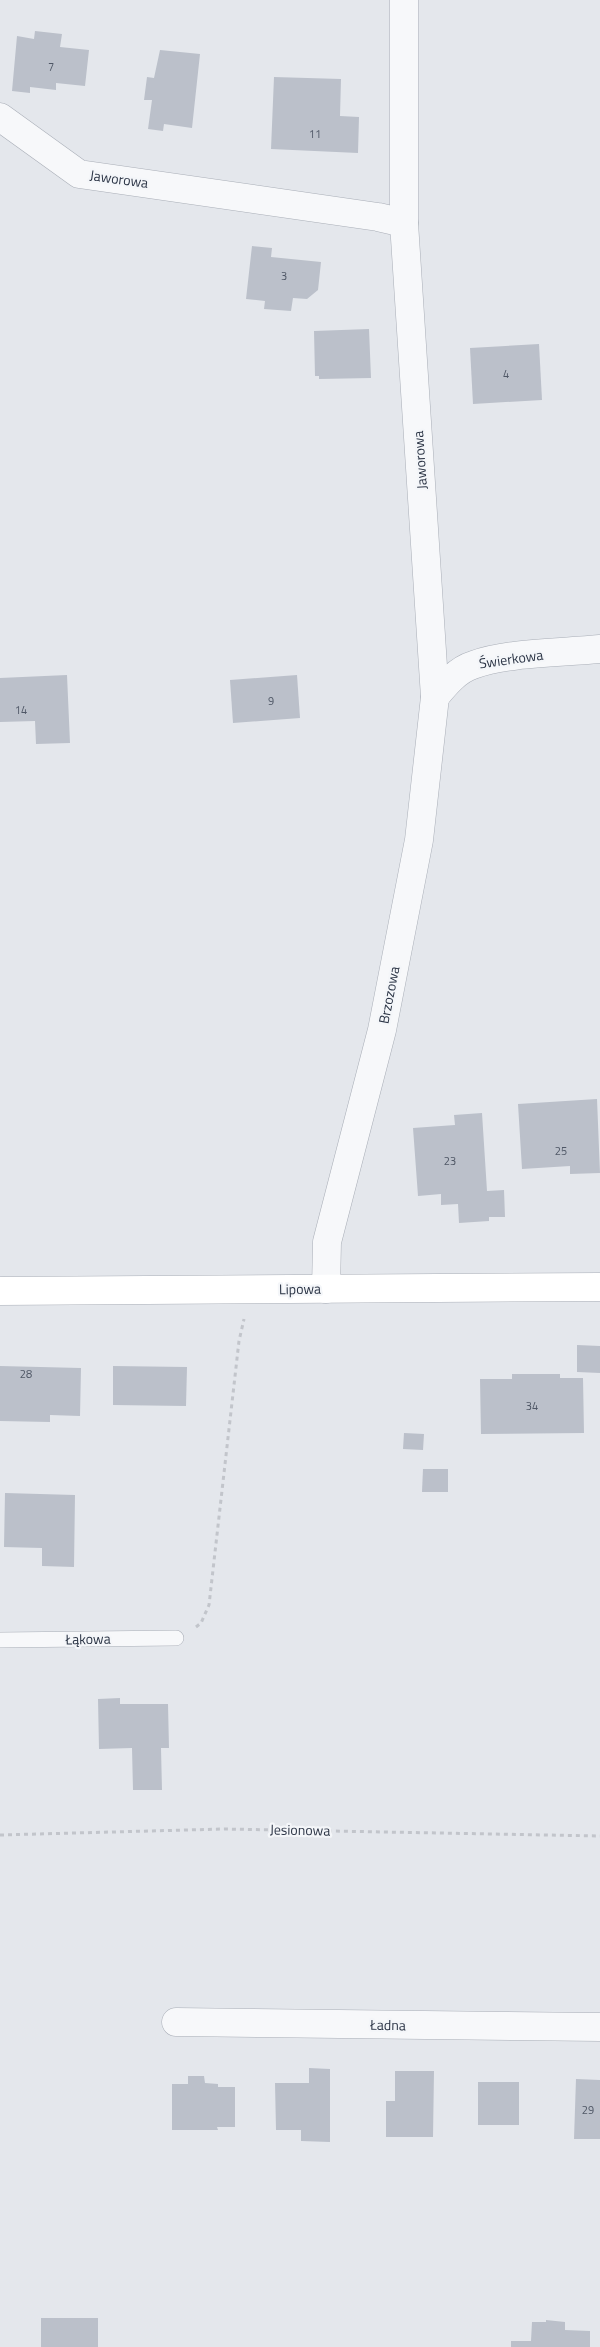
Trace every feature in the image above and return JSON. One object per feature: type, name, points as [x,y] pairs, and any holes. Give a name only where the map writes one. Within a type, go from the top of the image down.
[{"type":"street","name":"Jaworowa","points":[[404,0],[404,223],[434,697]]},
{"type":"street","name":"Jaworowa","points":[[0,117],[78,174],[378,216],[404,223]]},
{"type":"street","name":"Świerkowa","points":[[434,697],[451,679],[472,665],[503,658],[600,649]]},
{"type":"street","name":"Brzozowa","points":[[326,1289],[328,1242],[382,1030],[419,840],[434,697]]},
{"type":"street","name":"Lipowa","points":[[0,1291],[600,1288]]},
{"type":"street","name":"Ładna","points":[[176,2022],[600,2027]]},
{"type":"lane","name":"Łąkowa","points":[[0,1640],[176,1638]]},
{"type":"path","points":[[176,1638],[186,1634],[201,1623],[209,1605],[239,1341],[251,1290]]},
{"type":"path","name":"Jesionowa","points":[[0,1835],[224,1829],[600,1836]]},
{"type":"building","points":[[35,31],[62,34],[60,47],[89,50],[85,86],[56,83],[56,90],[30,87],[30,93],[12,91],[17,36],[34,39]]},
{"type":"building","points":[[160,50],[200,54],[192,128],[164,124],[163,131],[148,129],[152,100],[144,100],[147,77],[154,78]]},
{"type":"building","points":[[274,77],[341,79],[340,116],[359,117],[358,153],[271,149]]},
{"type":"building","points":[[252,246],[272,248],[271,257],[321,262],[318,290],[307,299],[293,298],[291,311],[264,309],[265,301],[246,299]]},
{"type":"building","points":[[369,329],[371,378],[319,379],[319,376],[315,376],[314,331]]},
{"type":"building","points":[[539,344],[542,400],[473,404],[470,348]]},
{"type":"building","points":[[67,675],[70,743],[36,744],[35,721],[0,722],[0,678]]},
{"type":"building","points":[[297,675],[300,718],[233,723],[230,680]]},
{"type":"building","points":[[597,1099],[600,1173],[570,1174],[570,1166],[522,1169],[518,1104]]},
{"type":"building","points":[[482,1113],[487,1191],[504,1190],[505,1217],[489,1217],[489,1221],[459,1223],[458,1204],[441,1205],[441,1194],[418,1196],[413,1128],[455,1125],[454,1115]]},
{"type":"building","points":[[577,1345],[600,1346],[600,1373],[577,1372]]},
{"type":"building","points":[[0,1366],[81,1368],[80,1416],[50,1415],[50,1422],[0,1421]]},
{"type":"building","points":[[113,1366],[187,1367],[186,1406],[113,1405]]},
{"type":"building","points":[[512,1374],[560,1374],[560,1378],[583,1378],[584,1433],[481,1434],[480,1379],[512,1379]]},
{"type":"building","points":[[404,1433],[424,1434],[423,1450],[403,1449]]},
{"type":"building","points":[[423,1469],[448,1469],[448,1492],[422,1492]]},
{"type":"building","points":[[5,1493],[75,1495],[74,1567],[42,1566],[42,1548],[4,1547]]},
{"type":"building","points":[[120,1698],[120,1704],[168,1704],[169,1748],[161,1748],[162,1790],[133,1790],[132,1748],[99,1749],[98,1699]]},
{"type":"building","points":[[309,2068],[330,2069],[330,2142],[301,2141],[301,2130],[276,2130],[275,2083],[309,2083]]},
{"type":"building","points":[[395,2071],[434,2071],[433,2137],[386,2137],[386,2101],[395,2101]]},
{"type":"building","points":[[188,2076],[204,2076],[205,2083],[218,2084],[218,2087],[235,2087],[235,2127],[217,2127],[218,2130],[172,2130],[172,2084],[188,2084]]},
{"type":"building","points":[[576,2079],[600,2080],[600,2139],[574,2139]]},
{"type":"building","points":[[478,2082],[519,2082],[519,2125],[478,2125]]},
{"type":"building","points":[[41,2318],[98,2318],[98,2347],[41,2347]]},
{"type":"building","points":[[546,2320],[565,2322],[565,2330],[590,2331],[590,2347],[511,2347],[511,2341],[531,2341],[532,2322],[546,2322]]}]
